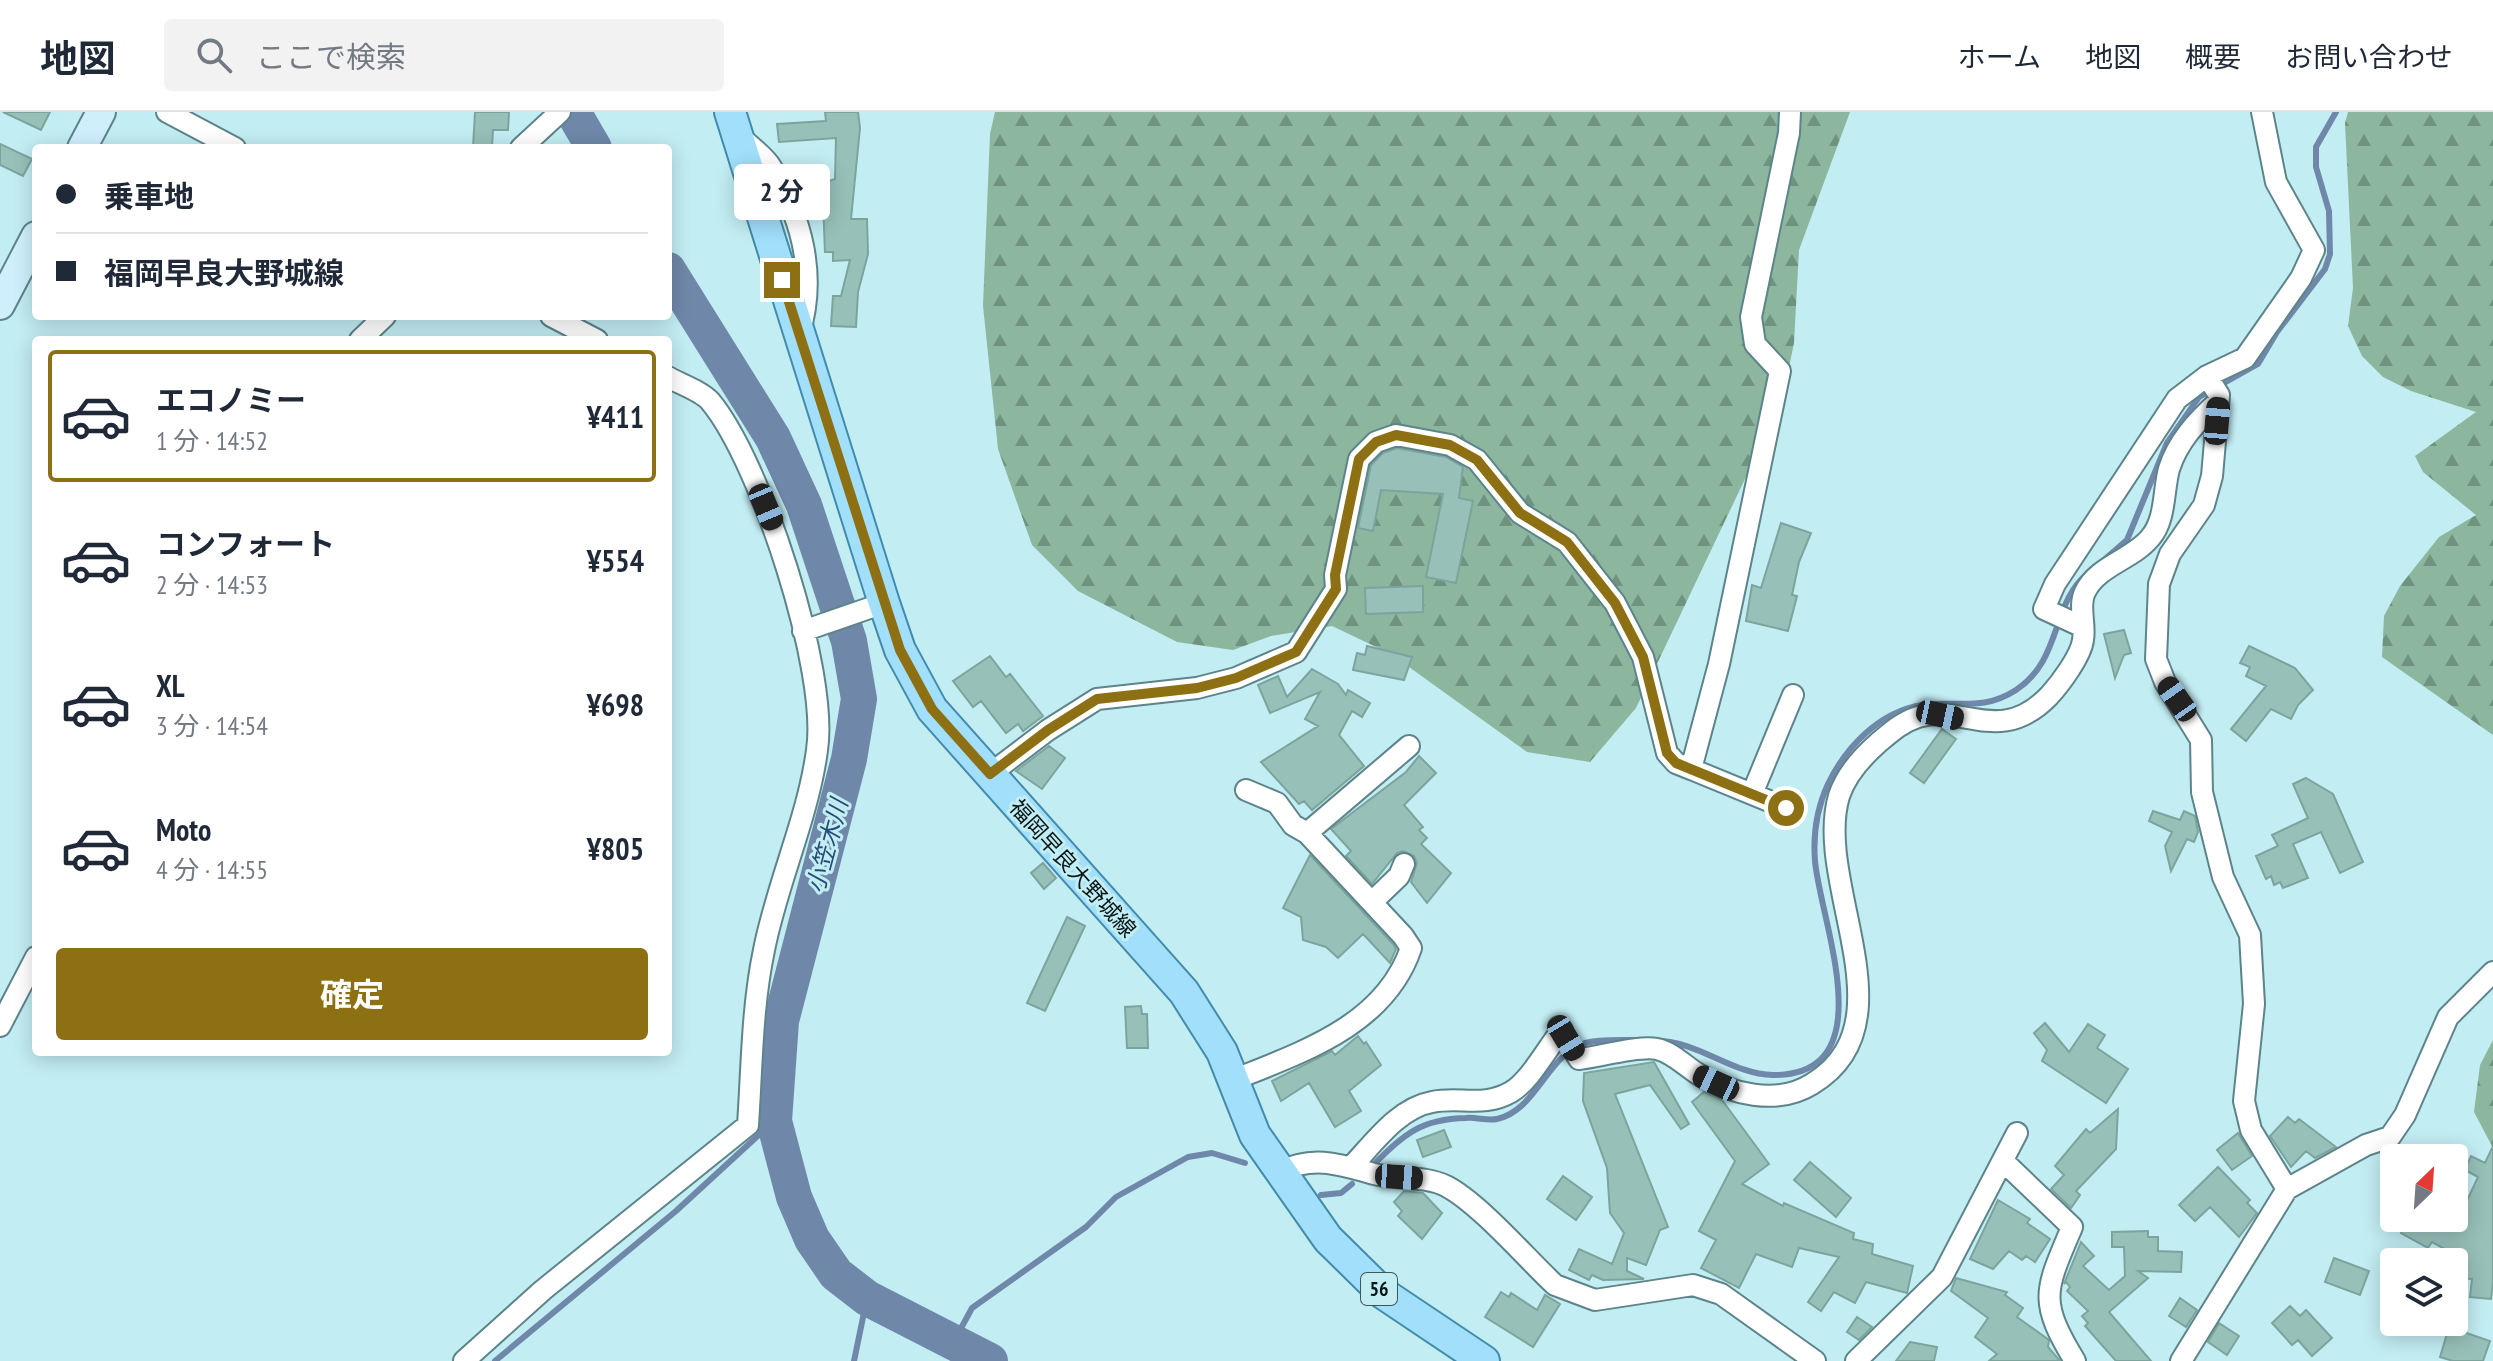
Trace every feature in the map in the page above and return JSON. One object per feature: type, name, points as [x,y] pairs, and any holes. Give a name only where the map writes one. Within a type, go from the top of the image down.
[{"type":"main road","points":[[84,144],[101,112]]},
{"type":"main road","name":"福岡早良大野城線","points":[[734,123],[884,603],[900,650],[932,709],[1184,992],[1222,1052],[1255,1135],[1328,1239],[1384,1294],[1484,1361]]},
{"type":"main road","points":[[0,305],[32,244]]},
{"type":"street","points":[[167,112],[227,144]]},
{"type":"street","points":[[1691,769],[1719,664],[1780,371],[1755,344],[1751,317],[1789,133],[1790,112]]},
{"type":"street","points":[[2079,625],[2044,609],[2055,584],[2177,399],[2207,376],[2245,358],[2301,278],[2314,250],[2276,182],[2262,112]]},
{"type":"street","points":[[525,144],[552,118]]},
{"type":"street","points":[[364,336],[381,320]]},
{"type":"street","points":[[559,320],[589,336]]},
{"type":"street","points":[[2207,376],[2219,398],[2212,476],[2204,505],[2170,554],[2159,584],[2156,659],[2165,682],[2201,740],[2202,792],[2223,877],[2250,935],[2254,1004],[2244,1101],[2251,1130],[2287,1189]]},
{"type":"street","points":[[464,1361],[543,1290],[748,1125],[755,1010],[764,948],[817,750],[818,705],[803,631],[775,528],[739,449],[708,399],[672,379]]},
{"type":"street","points":[[1351,1167],[1400,1117],[1420,1105],[1434,1101],[1483,1103],[1514,1091],[1562,1032],[1579,1059],[1655,1048],[1731,1090],[1760,1096],[1788,1094],[1811,1085],[1830,1070],[1845,1052],[1861,1000],[1832,833],[1840,794],[1852,770],[1900,724],[1920,717],[1940,715],[1980,723],[2028,712],[2049,696],[2084,641],[2079,625],[2085,592],[2099,576],[2151,538],[2161,514],[2169,469],[2179,447],[2193,425],[2219,398]]},
{"type":"street","points":[[990,774],[1048,730],[1097,699],[1197,688],[1236,678],[1296,652],[1336,589],[1335,575],[1359,459],[1376,442],[1396,435],[1450,445],[1477,460],[1520,513],[1567,542],[1615,603],[1643,657],[1667,753],[1676,763],[1786,808]]},
{"type":"street","points":[[803,631],[884,603]]},
{"type":"street","points":[[1752,794],[1793,695]]},
{"type":"street","points":[[1307,833],[1409,746]]},
{"type":"street","points":[[1233,1080],[1289,1058],[1348,1026],[1382,1001],[1395,984],[1411,948],[1307,833],[1293,825],[1277,803],[1246,790]]},
{"type":"street","points":[[1372,902],[1399,876],[1404,864]]},
{"type":"street","points":[[0,1026],[32,965]]},
{"type":"street","points":[[2181,1361],[2287,1189],[2366,1145],[2390,1137],[2405,1115],[2448,1017],[2493,972]]},
{"type":"street","points":[[1856,1361],[1942,1277],[2017,1133]]},
{"type":"street","points":[[1279,1172],[1300,1161],[1351,1167],[1446,1186],[1470,1204],[1555,1285],[1573,1295],[1595,1300],[1693,1285],[1721,1294],[1815,1361]]},
{"type":"street","points":[[2003,1161],[2072,1227],[2046,1301],[2056,1330],[2075,1361]]},
{"type":"green space","points":[[995,112],[1850,112],[1799,250],[1794,343],[1782,401],[1636,708],[1590,762],[1527,752],[1391,654],[1332,626],[1271,636],[1233,650],[1177,642],[1078,591],[1032,545],[998,449],[983,306],[990,134]]},
{"type":"green space","points":[[2348,112],[2493,112],[2493,735],[2382,657],[2384,616],[2400,586],[2439,537],[2476,515],[2423,472],[2415,456],[2476,412],[2411,391],[2383,377],[2362,356],[2348,326],[2353,288],[2345,123]]},
{"type":"green space","points":[[2493,1040],[2493,1148],[2474,1112],[2480,1065]]},
{"type":"building","points":[[3,112],[50,112],[41,130]]},
{"type":"building","points":[[475,112],[509,112],[508,130],[493,130],[492,144],[473,144]]},
{"type":"building","points":[[825,112],[858,112],[860,128],[851,219],[867,219],[868,254],[858,292],[856,327],[831,326],[833,296],[841,296],[850,260],[833,261],[833,252],[825,252],[823,201],[809,206],[803,190],[835,179],[836,138],[779,142],[777,124],[826,121]]},
{"type":"building","points":[[0,144],[32,159],[23,176],[0,165]]},
{"type":"building","points":[[1397,448],[1446,457],[1463,467],[1459,498],[1473,501],[1456,583],[1426,577],[1443,494],[1381,490],[1373,531],[1358,528],[1371,465],[1383,453]]},
{"type":"building","points":[[1781,523],[1811,533],[1799,562],[1792,595],[1797,596],[1788,631],[1746,621],[1752,585],[1761,588]]},
{"type":"building","points":[[1423,586],[1423,612],[1366,614],[1365,588]]},
{"type":"building","points":[[2124,630],[2131,653],[2124,655],[2115,678],[2104,634]]},
{"type":"building","points":[[1367,646],[1412,657],[1404,680],[1353,670],[1357,653],[1365,655]]},
{"type":"building","points":[[2249,646],[2295,668],[2313,690],[2298,705],[2291,719],[2271,709],[2246,741],[2231,729],[2266,686],[2246,676],[2250,667],[2240,663]]},
{"type":"building","points":[[990,656],[1006,677],[1010,674],[1043,716],[1023,731],[1018,724],[1006,733],[981,701],[973,707],[953,681]]},
{"type":"building","points":[[1312,669],[1338,684],[1346,695],[1348,690],[1370,703],[1362,717],[1352,711],[1339,735],[1364,766],[1312,810],[1304,801],[1299,804],[1261,762],[1318,726],[1305,719],[1320,692],[1270,713],[1258,685],[1278,676],[1287,697]]},
{"type":"building","points":[[1942,729],[1956,739],[1924,783],[1910,773]]},
{"type":"building","points":[[1049,746],[1065,758],[1042,789],[1016,771]]},
{"type":"building","points":[[1419,756],[1436,773],[1404,805],[1423,827],[1419,830],[1427,838],[1421,844],[1451,873],[1427,903],[1411,882],[1417,863],[1414,856],[1403,851],[1397,853],[1372,884],[1346,856],[1351,851],[1331,829],[1406,772]]},
{"type":"building","points":[[2306,778],[2333,794],[2363,862],[2340,873],[2321,832],[2293,844],[2308,878],[2283,888],[2280,882],[2274,885],[2271,876],[2266,879],[2256,856],[2278,846],[2272,835],[2308,818],[2293,784]]},
{"type":"building","points":[[2153,811],[2180,820],[2184,811],[2195,816],[2198,832],[2194,842],[2187,839],[2171,871],[2165,846],[2172,832],[2149,821]]},
{"type":"building","points":[[1310,855],[1393,944],[1396,949],[1390,963],[1363,934],[1338,958],[1326,947],[1303,940],[1301,917],[1283,908]]},
{"type":"building","points":[[1043,863],[1056,878],[1044,889],[1031,873]]},
{"type":"building","points":[[1067,917],[1085,926],[1045,1011],[1027,1003]]},
{"type":"building","points":[[1141,1006],[1142,1014],[1147,1014],[1148,1048],[1127,1048],[1125,1007]]},
{"type":"building","points":[[2045,1023],[2069,1052],[2088,1024],[2105,1035],[2097,1048],[2128,1069],[2106,1103],[2042,1061],[2047,1050],[2034,1033]]},
{"type":"building","points":[[1358,1036],[1364,1044],[1366,1042],[1381,1065],[1349,1091],[1361,1111],[1335,1127],[1309,1083],[1281,1101],[1272,1081],[1332,1051],[1335,1055]]},
{"type":"building","points":[[1654,1062],[1689,1124],[1681,1129],[1650,1085],[1615,1094],[1668,1227],[1660,1230],[1646,1265],[1627,1258],[1627,1271],[1644,1279],[1603,1280],[1592,1275],[1589,1280],[1569,1270],[1579,1249],[1612,1264],[1624,1233],[1610,1213],[1607,1168],[1583,1101],[1584,1073]]},
{"type":"building","points":[[1704,1092],[1722,1100],[1769,1164],[1742,1184],[1783,1206],[1784,1203],[1854,1233],[1853,1239],[1873,1244],[1872,1254],[1913,1266],[1907,1293],[1866,1282],[1855,1303],[1834,1292],[1821,1311],[1808,1302],[1839,1257],[1799,1248],[1792,1267],[1756,1254],[1739,1288],[1701,1268],[1716,1240],[1699,1231],[1735,1161],[1692,1102]]},
{"type":"building","points":[[2118,1109],[2116,1149],[2076,1191],[2080,1195],[2071,1208],[2051,1189],[2064,1175],[2055,1166],[2086,1129],[2090,1133]]},
{"type":"building","points":[[2288,1117],[2295,1123],[2299,1119],[2336,1147],[2315,1158],[2306,1151],[2291,1167],[2270,1136]]},
{"type":"building","points":[[1444,1130],[1451,1147],[1423,1157],[1417,1140]]},
{"type":"building","points":[[2238,1133],[2252,1156],[2232,1170],[2217,1150]]},
{"type":"building","points":[[2493,1146],[2491,1299],[2470,1297],[2472,1279],[2468,1279],[2468,1248],[2443,1248],[2432,1242],[2428,1248],[2401,1233],[2468,1232],[2468,1199],[2478,1177],[2468,1172],[2468,1163],[2471,1156],[2485,1163]]},
{"type":"building","points":[[1810,1162],[1851,1198],[1836,1217],[1794,1180]]},
{"type":"building","points":[[2218,1167],[2250,1200],[2247,1203],[2257,1213],[2239,1237],[2210,1207],[2195,1221],[2179,1205]]},
{"type":"building","points":[[1563,1176],[1592,1197],[1576,1220],[1547,1199]]},
{"type":"building","points":[[1404,1191],[1423,1193],[1442,1213],[1422,1239],[1398,1216],[1402,1211],[1394,1202]]},
{"type":"building","points":[[1998,1200],[2030,1219],[2027,1223],[2050,1239],[2035,1262],[2026,1256],[2022,1260],[2009,1251],[1993,1269],[1970,1259]]},
{"type":"building","points":[[2148,1231],[2148,1237],[2158,1237],[2158,1251],[2182,1252],[2181,1272],[2138,1271],[2148,1278],[2109,1312],[2151,1361],[2116,1361],[2085,1326],[2088,1323],[2082,1316],[2088,1311],[2067,1291],[2070,1287],[2066,1282],[2064,1284],[2081,1242],[2094,1256],[2083,1266],[2109,1290],[2125,1276],[2124,1247],[2112,1247],[2112,1232]]},
{"type":"building","points":[[2334,1258],[2369,1271],[2360,1295],[2325,1282]]},
{"type":"building","points":[[1956,1278],[2007,1292],[2005,1295],[2023,1308],[2017,1317],[2049,1340],[2048,1347],[2060,1361],[1989,1361],[1997,1354],[1975,1337],[1988,1318],[1951,1291]]},
{"type":"building","points":[[1501,1292],[1509,1297],[1511,1293],[1537,1310],[1545,1295],[1560,1304],[1533,1347],[1485,1317]]},
{"type":"building","points":[[2180,1298],[2197,1310],[2186,1327],[2169,1316]]},
{"type":"building","points":[[2290,1306],[2300,1316],[2306,1310],[2332,1338],[2312,1356],[2298,1340],[2292,1345],[2272,1323]]},
{"type":"building","points":[[1857,1317],[1872,1327],[1859,1340],[1847,1332]]},
{"type":"building","points":[[2219,1323],[2239,1336],[2227,1355],[2208,1342]]},
{"type":"building","points":[[2468,1333],[2490,1341],[2483,1361],[2453,1361],[2440,1357],[2446,1336],[2468,1336]]},
{"type":"building","points":[[1910,1342],[1937,1347],[1934,1361],[1896,1361]]},
{"type":"waterway","name":"小笠木川","points":[[573,112],[592,144]]},
{"type":"waterway","points":[[2105,559],[2127,540],[2167,443],[2199,397],[2258,364],[2277,332],[2325,269],[2330,254],[2329,211],[2316,167],[2316,147],[2336,112]]},
{"type":"waterway","name":"小笠木川","points":[[672,276],[773,438],[804,505],[849,641],[859,699],[849,759],[781,1021],[774,1121],[794,1197],[812,1239],[836,1274],[867,1298],[990,1361]]},
{"type":"waterway","points":[[1657,1041],[1687,1046],[1743,1069],[1773,1075],[1807,1069],[1828,1050],[1837,1024],[1838,991],[1834,955],[1819,887],[1815,842],[1821,803],[1835,770],[1866,733],[1892,715],[1922,705],[1992,701],[2016,690],[2031,678],[2041,663],[2067,601],[2087,574]]},
{"type":"waterway","points":[[1371,1167],[1402,1138],[1423,1126],[1449,1119],[1497,1119],[1510,1114],[1532,1095],[1572,1049],[1603,1040],[1634,1040]]},
{"type":"waterway","points":[[495,1361],[676,1211],[774,1121]]},
{"type":"waterway","points":[[953,1343],[972,1308],[1086,1227],[1116,1197],[1188,1157],[1212,1153],[1245,1163]]},
{"type":"waterway","points":[[1321,1195],[1341,1193],[1352,1184]]},
{"type":"waterway","points":[[854,1361],[867,1298]]},
{"type":"route","points":[[782,280],[900,650],[932,709],[990,774],[1082,706],[1097,699],[1197,688],[1236,678],[1296,652],[1336,589],[1335,575],[1359,459],[1376,442],[1396,435],[1450,445],[1477,460],[1520,513],[1567,542],[1615,603],[1643,657],[1667,753],[1676,763],[1786,808]]}]
